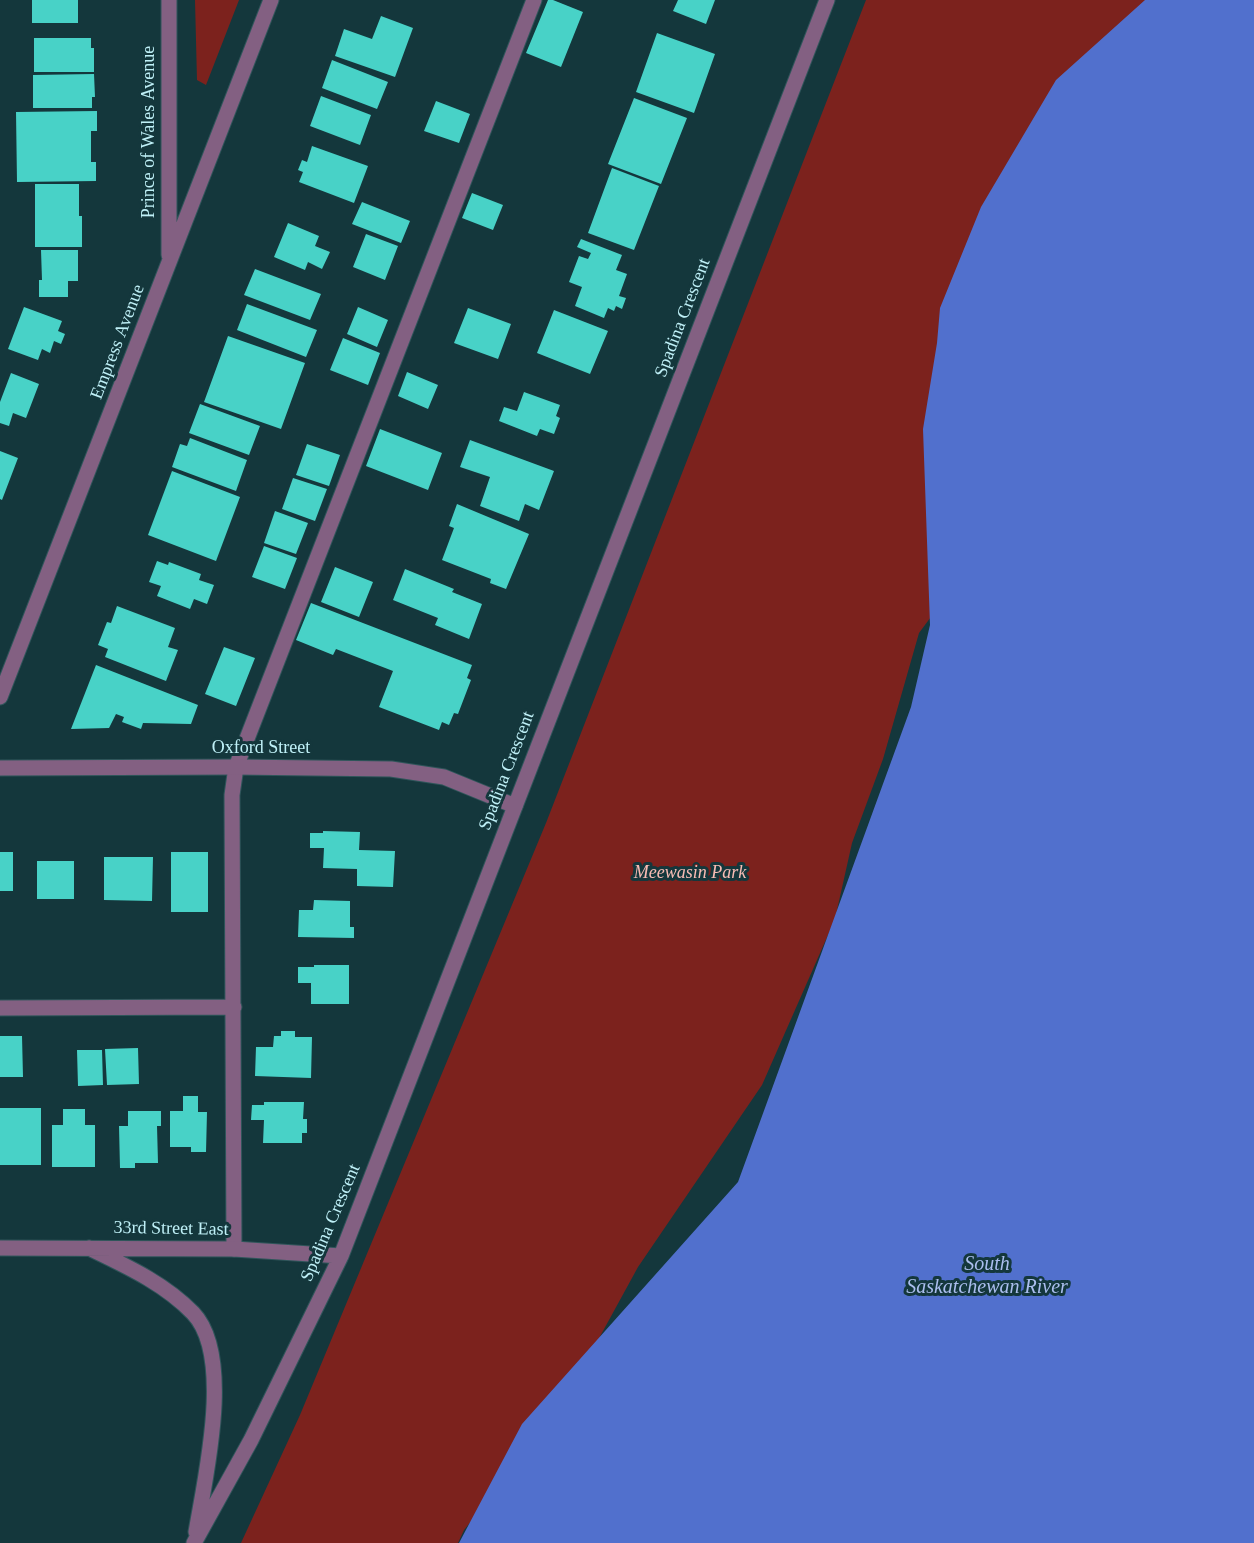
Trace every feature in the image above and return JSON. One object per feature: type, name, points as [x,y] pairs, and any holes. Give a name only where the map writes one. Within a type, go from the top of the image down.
[{"type":"street","name":"Prince of Wales Avenue","points":[[169,0],[169,264]]},
{"type":"street","name":"Empress Avenue","points":[[0,697],[271,0]]},
{"type":"street","points":[[234,1249],[232,795],[236,767],[534,0]]},
{"type":"street","name":"Spadina Crescent","points":[[194,1542],[256,1430],[341,1256],[827,0]]},
{"type":"street","name":"Oxford Street","points":[[0,768],[391,769],[444,777],[515,806]]},
{"type":"street","points":[[0,1008],[234,1008]]},
{"type":"street","name":"33rd Street East","points":[[0,1248],[234,1249],[341,1256]]},
{"type":"street","points":[[89,1248],[146,1275],[194,1314],[206,1335],[214,1371],[212,1433],[194,1542]]},
{"type":"green space","points":[[195,0],[239,0],[206,85],[197,80]]},
{"type":"green space","name":"Meewasin Park","points":[[866,0],[1149,0],[942,602],[919,633],[883,759],[852,843],[835,919],[762,1085],[638,1267],[557,1415],[464,1530],[458,1543],[241,1543],[300,1415],[546,823]]},
{"type":"water","name":"South Saskatchewan River","points":[[1145,0],[1254,0],[1254,1543],[459,1543],[522,1424],[738,1182],[911,707],[930,625],[923,429],[937,343],[940,308],[981,207],[1056,80]]},
{"type":"building","points":[[32,0],[78,0],[78,23],[32,23]]},
{"type":"building","points":[[548,0],[583,12],[561,67],[526,53]]},
{"type":"building","points":[[678,0],[715,0],[706,24],[673,11]]},
{"type":"building","points":[[381,16],[413,28],[395,77],[335,56],[344,29],[372,39]]},
{"type":"building","points":[[657,33],[715,54],[694,113],[636,92]]},
{"type":"building","points":[[34,38],[91,38],[91,48],[94,48],[94,72],[34,72]]},
{"type":"building","points":[[332,60],[388,82],[377,109],[322,88]]},
{"type":"building","points":[[94,74],[95,97],[92,97],[92,108],[33,108],[33,75]]},
{"type":"building","points":[[321,96],[371,115],[360,145],[310,126]]},
{"type":"building","points":[[634,98],[687,118],[661,184],[608,164]]},
{"type":"building","points":[[436,101],[470,114],[459,143],[424,131]]},
{"type":"building","points":[[97,111],[97,131],[91,131],[91,162],[96,162],[96,181],[17,182],[16,112]]},
{"type":"building","points":[[312,146],[368,166],[354,203],[299,182],[303,172],[298,170],[302,160],[307,162]]},
{"type":"building","points":[[612,168],[659,186],[634,250],[588,233]]},
{"type":"building","points":[[35,184],[79,184],[82,247],[35,247]]},
{"type":"building","points":[[472,193],[503,205],[493,230],[462,218]]},
{"type":"building","points":[[362,202],[410,221],[401,243],[352,224]]},
{"type":"building","points":[[288,223],[319,236],[315,246],[330,252],[322,269],[308,262],[305,270],[274,257]]},
{"type":"building","points":[[366,234],[398,246],[385,280],[353,267]]},
{"type":"building","points":[[581,239],[622,255],[616,270],[627,274],[619,296],[626,298],[622,309],[616,306],[614,311],[608,308],[604,318],[575,306],[582,287],[569,282],[579,256],[588,259],[591,253],[577,247]]},
{"type":"building","points":[[41,250],[78,250],[78,281],[68,281],[68,297],[39,297],[39,280],[42,280]]},
{"type":"building","points":[[255,269],[321,294],[310,320],[244,295]]},
{"type":"building","points":[[247,304],[317,330],[306,357],[237,330]]},
{"type":"building","points":[[24,307],[62,321],[58,331],[65,334],[61,344],[54,341],[50,353],[42,349],[38,360],[8,349]]},
{"type":"building","points":[[358,307],[388,320],[377,347],[347,334]]},
{"type":"building","points":[[468,308],[511,324],[498,359],[454,343]]},
{"type":"building","points":[[554,310],[608,331],[590,374],[537,353]]},
{"type":"building","points":[[228,336],[305,363],[281,429],[204,402]]},
{"type":"building","points":[[343,338],[380,353],[368,385],[330,370]]},
{"type":"building","points":[[407,372],[438,385],[428,409],[398,396]]},
{"type":"building","points":[[11,373],[39,384],[26,418],[13,413],[9,426],[0,423],[0,402]]},
{"type":"building","points":[[524,392],[560,405],[556,416],[560,418],[554,434],[540,429],[537,436],[499,421],[504,407],[517,411]]},
{"type":"building","points":[[200,404],[260,426],[249,455],[189,433]]},
{"type":"building","points":[[380,429],[442,453],[428,490],[366,466]]},
{"type":"building","points":[[190,438],[247,460],[236,491],[172,467],[180,444],[187,446]]},
{"type":"building","points":[[470,440],[554,471],[539,510],[525,504],[519,521],[480,506],[490,477],[460,467]]},
{"type":"building","points":[[307,444],[340,455],[329,486],[296,475]]},
{"type":"building","points":[[0,451],[18,458],[2,500],[0,499]]},
{"type":"building","points":[[172,471],[240,497],[216,561],[148,535]]},
{"type":"building","points":[[293,478],[327,489],[315,521],[282,509]]},
{"type":"building","points":[[457,504],[529,534],[506,589],[490,583],[491,579],[442,560],[454,528],[449,526]]},
{"type":"building","points":[[275,511],[308,523],[296,554],[264,543]]},
{"type":"building","points":[[264,546],[297,558],[285,589],[252,577]]},
{"type":"building","points":[[157,561],[168,565],[169,562],[201,574],[199,580],[214,585],[207,604],[194,599],[190,609],[157,596],[161,586],[149,582]]},
{"type":"building","points":[[335,567],[373,582],[359,617],[321,602]]},
{"type":"building","points":[[405,569],[454,589],[452,592],[482,604],[469,639],[435,625],[438,618],[393,600]]},
{"type":"building","points":[[311,603],[472,665],[467,678],[471,680],[458,714],[454,713],[449,725],[442,722],[439,730],[379,707],[393,671],[336,649],[333,655],[296,640]]},
{"type":"building","points":[[117,606],[175,628],[168,647],[178,650],[166,681],[105,657],[108,649],[98,645],[107,622],[111,623]]},
{"type":"building","points":[[224,647],[255,658],[236,706],[205,694]]},
{"type":"building","points":[[96,665],[198,705],[191,724],[143,723],[141,729],[122,722],[124,717],[116,714],[109,728],[71,729]]},
{"type":"building","points":[[323,831],[360,832],[359,850],[395,851],[393,887],[357,886],[357,869],[323,868],[324,848],[310,848],[310,833],[323,833]]},
{"type":"building","points":[[0,852],[13,852],[13,891],[0,891]]},
{"type":"building","points":[[171,852],[208,852],[208,912],[171,912]]},
{"type":"building","points":[[104,857],[153,857],[152,901],[104,900]]},
{"type":"building","points":[[37,861],[74,861],[74,899],[37,899]]},
{"type":"building","points":[[314,900],[350,901],[350,927],[354,927],[354,938],[298,937],[299,910],[313,910]]},
{"type":"building","points":[[314,965],[349,965],[349,1004],[311,1004],[311,983],[298,983],[298,967],[314,967]]},
{"type":"building","points":[[281,1031],[295,1031],[295,1037],[312,1037],[311,1078],[255,1076],[256,1047],[273,1047],[274,1036],[281,1036]]},
{"type":"building","points":[[0,1036],[22,1036],[23,1077],[0,1077]]},
{"type":"building","points":[[138,1048],[139,1084],[107,1085],[105,1049]]},
{"type":"building","points":[[77,1050],[102,1050],[103,1085],[78,1086]]},
{"type":"building","points":[[183,1096],[198,1096],[198,1112],[207,1112],[206,1152],[191,1152],[191,1147],[170,1147],[170,1111],[183,1111]]},
{"type":"building","points":[[264,1102],[304,1102],[303,1119],[307,1119],[307,1133],[302,1133],[302,1143],[263,1143],[264,1120],[251,1120],[252,1105],[264,1105]]},
{"type":"building","points":[[0,1108],[41,1108],[41,1165],[0,1165]]},
{"type":"building","points":[[63,1109],[85,1109],[85,1125],[95,1125],[95,1167],[52,1167],[52,1125],[63,1125]]},
{"type":"building","points":[[128,1111],[161,1111],[161,1126],[157,1126],[158,1163],[135,1163],[135,1168],[120,1168],[119,1126],[128,1126]]}]
